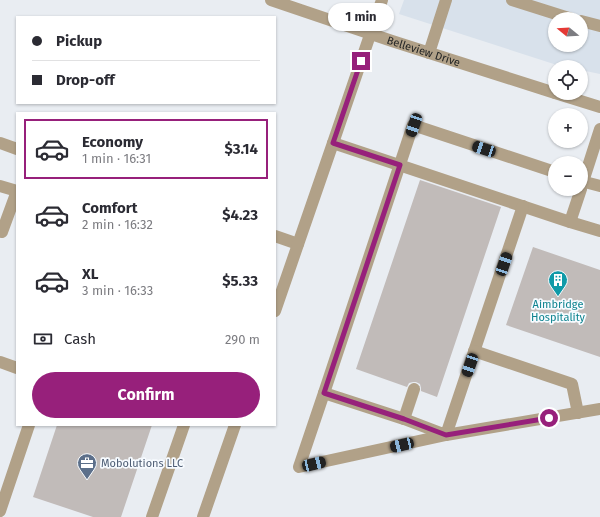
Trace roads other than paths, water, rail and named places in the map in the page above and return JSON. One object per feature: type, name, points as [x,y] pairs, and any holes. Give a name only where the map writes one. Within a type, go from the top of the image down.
[{"type":"street","name":"Belleview Drive","points":[[271,0],[548,91]]},
{"type":"street","points":[[276,308],[382,0]]},
{"type":"street","points":[[429,53],[446,0]]},
{"type":"street","points":[[512,0],[550,12]]},
{"type":"street","points":[[588,23],[600,26]]},
{"type":"street","name":"Belleview Drive","points":[[578,100],[600,107]]},
{"type":"street","points":[[548,170],[414,125],[299,467],[446,435],[600,409]]},
{"type":"street","points":[[588,166],[600,129]]},
{"type":"street","points":[[333,143],[600,232]]},
{"type":"street","points":[[0,144],[16,149]]},
{"type":"street","points":[[588,185],[600,186]]},
{"type":"street","points":[[0,186],[16,191]]},
{"type":"street","points":[[1,234],[16,194]]},
{"type":"street","points":[[570,222],[578,196]]},
{"type":"street","points":[[446,435],[523,206]]},
{"type":"street","points":[[276,236],[298,244]]},
{"type":"street","points":[[474,351],[572,384],[578,413]]},
{"type":"street","points":[[0,362],[16,368]]},
{"type":"street","points":[[404,419],[414,389]]},
{"type":"street","points":[[324,393],[404,419],[446,435]]},
{"type":"street","points":[[0,511],[29,426]]},
{"type":"street","points":[[152,517],[184,426]]},
{"type":"street","points":[[203,517],[235,426]]},
{"type":"street","points":[[0,516],[4,517]]},
{"type":"place","name":"Aimbridge Hospitality","points":[[558,297]]},
{"type":"place","name":"Mobolutions LLC","points":[[87,480]]}]
